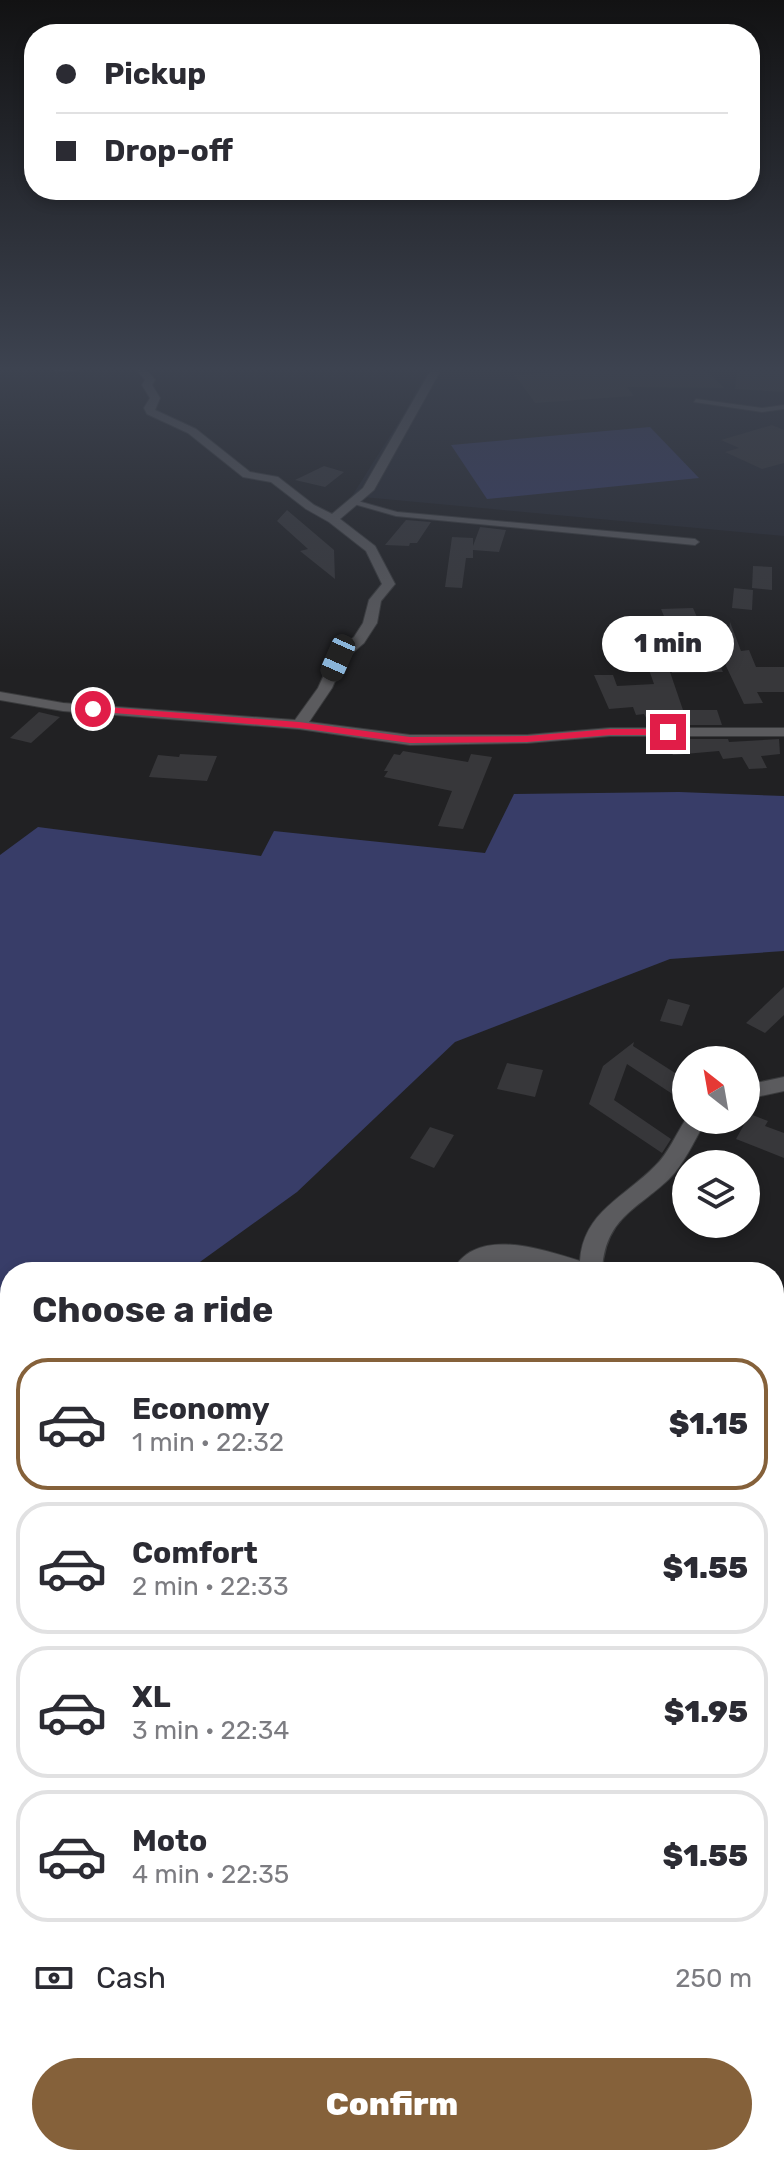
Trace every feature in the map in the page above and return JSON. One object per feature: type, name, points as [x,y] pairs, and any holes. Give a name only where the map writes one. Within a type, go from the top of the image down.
[{"type":"street","points":[[240,469],[247,475],[274,479],[310,507],[333,519],[371,549],[389,584],[375,600],[370,623],[359,640],[338,658],[325,688],[299,725]]},
{"type":"street","points":[[333,519],[357,502],[381,469]]},
{"type":"street","points":[[0,696],[63,707],[299,725],[410,740],[527,739],[610,732],[784,732]]},
{"type":"street","points":[[760,1089],[784,1084]]},
{"type":"street","points":[[590,1262],[602,1226],[615,1210],[664,1171],[687,1134]]},
{"type":"street","points":[[478,1262],[490,1254],[516,1253],[550,1262]]},
{"type":"lane","points":[[357,502],[396,514],[695,542]]},
{"type":"shaded area","points":[[369,469],[784,469],[784,536],[352,496]]},
{"type":"shaded area","points":[[467,469],[690,469],[699,478],[487,499]]},
{"type":"shaded area","points":[[679,792],[784,796],[784,951],[670,959],[455,1042],[297,1192],[200,1262],[0,1262],[0,855],[38,827],[261,856],[274,831],[485,853],[514,794]]},
{"type":"building","points":[[318,469],[344,472],[325,487],[295,480]]},
{"type":"building","points":[[287,510],[334,550],[335,579],[300,551],[308,549],[277,521]]},
{"type":"building","points":[[406,520],[431,522],[417,543],[410,543],[409,546],[385,545]]},
{"type":"building","points":[[480,527],[506,530],[499,552],[473,550],[473,558],[466,558],[462,588],[445,587],[452,537],[473,538],[473,546]]},
{"type":"building","points":[[753,566],[772,567],[772,590],[752,588]]},
{"type":"building","points":[[734,588],[753,590],[752,610],[732,608]]},
{"type":"building","points":[[693,608],[723,672],[672,673],[667,661],[671,633],[661,609]]},
{"type":"building","points":[[730,622],[741,651],[749,650],[756,667],[784,667],[784,692],[757,692],[763,703],[744,704],[726,666]]},
{"type":"building","points":[[669,669],[683,710],[717,710],[722,725],[650,725],[644,714],[636,715],[633,707],[609,709],[594,675],[613,675],[617,686],[654,684],[649,670]]},
{"type":"building","points":[[39,712],[60,717],[31,743],[10,738]]},
{"type":"building","points":[[657,739],[728,739],[729,742],[779,739],[780,754],[761,756],[767,768],[749,769],[742,757],[723,759],[719,751],[673,755],[670,750],[663,751]]},
{"type":"building","points":[[403,751],[468,762],[471,754],[492,757],[463,829],[438,826],[452,791],[384,777],[394,754],[400,755]]},
{"type":"building","points":[[180,754],[217,756],[207,781],[149,777],[158,755],[179,757]]},
{"type":"building","points":[[784,987],[784,1015],[765,1033],[746,1023]]},
{"type":"building","points":[[668,999],[690,1005],[682,1026],[660,1021]]},
{"type":"building","points":[[634,1042],[633,1046],[672,1071],[672,1094],[627,1064],[614,1100],[671,1139],[662,1153],[589,1104],[603,1066]]},
{"type":"building","points":[[507,1063],[543,1070],[535,1097],[497,1089]]},
{"type":"building","points":[[760,1118],[768,1121],[765,1126],[784,1133],[784,1158],[736,1139],[739,1134],[760,1134]]},
{"type":"building","points":[[430,1127],[454,1135],[434,1168],[410,1158]]},
{"type":"route","points":[[93,709],[299,725],[410,740],[527,739],[610,732],[668,732]]}]
